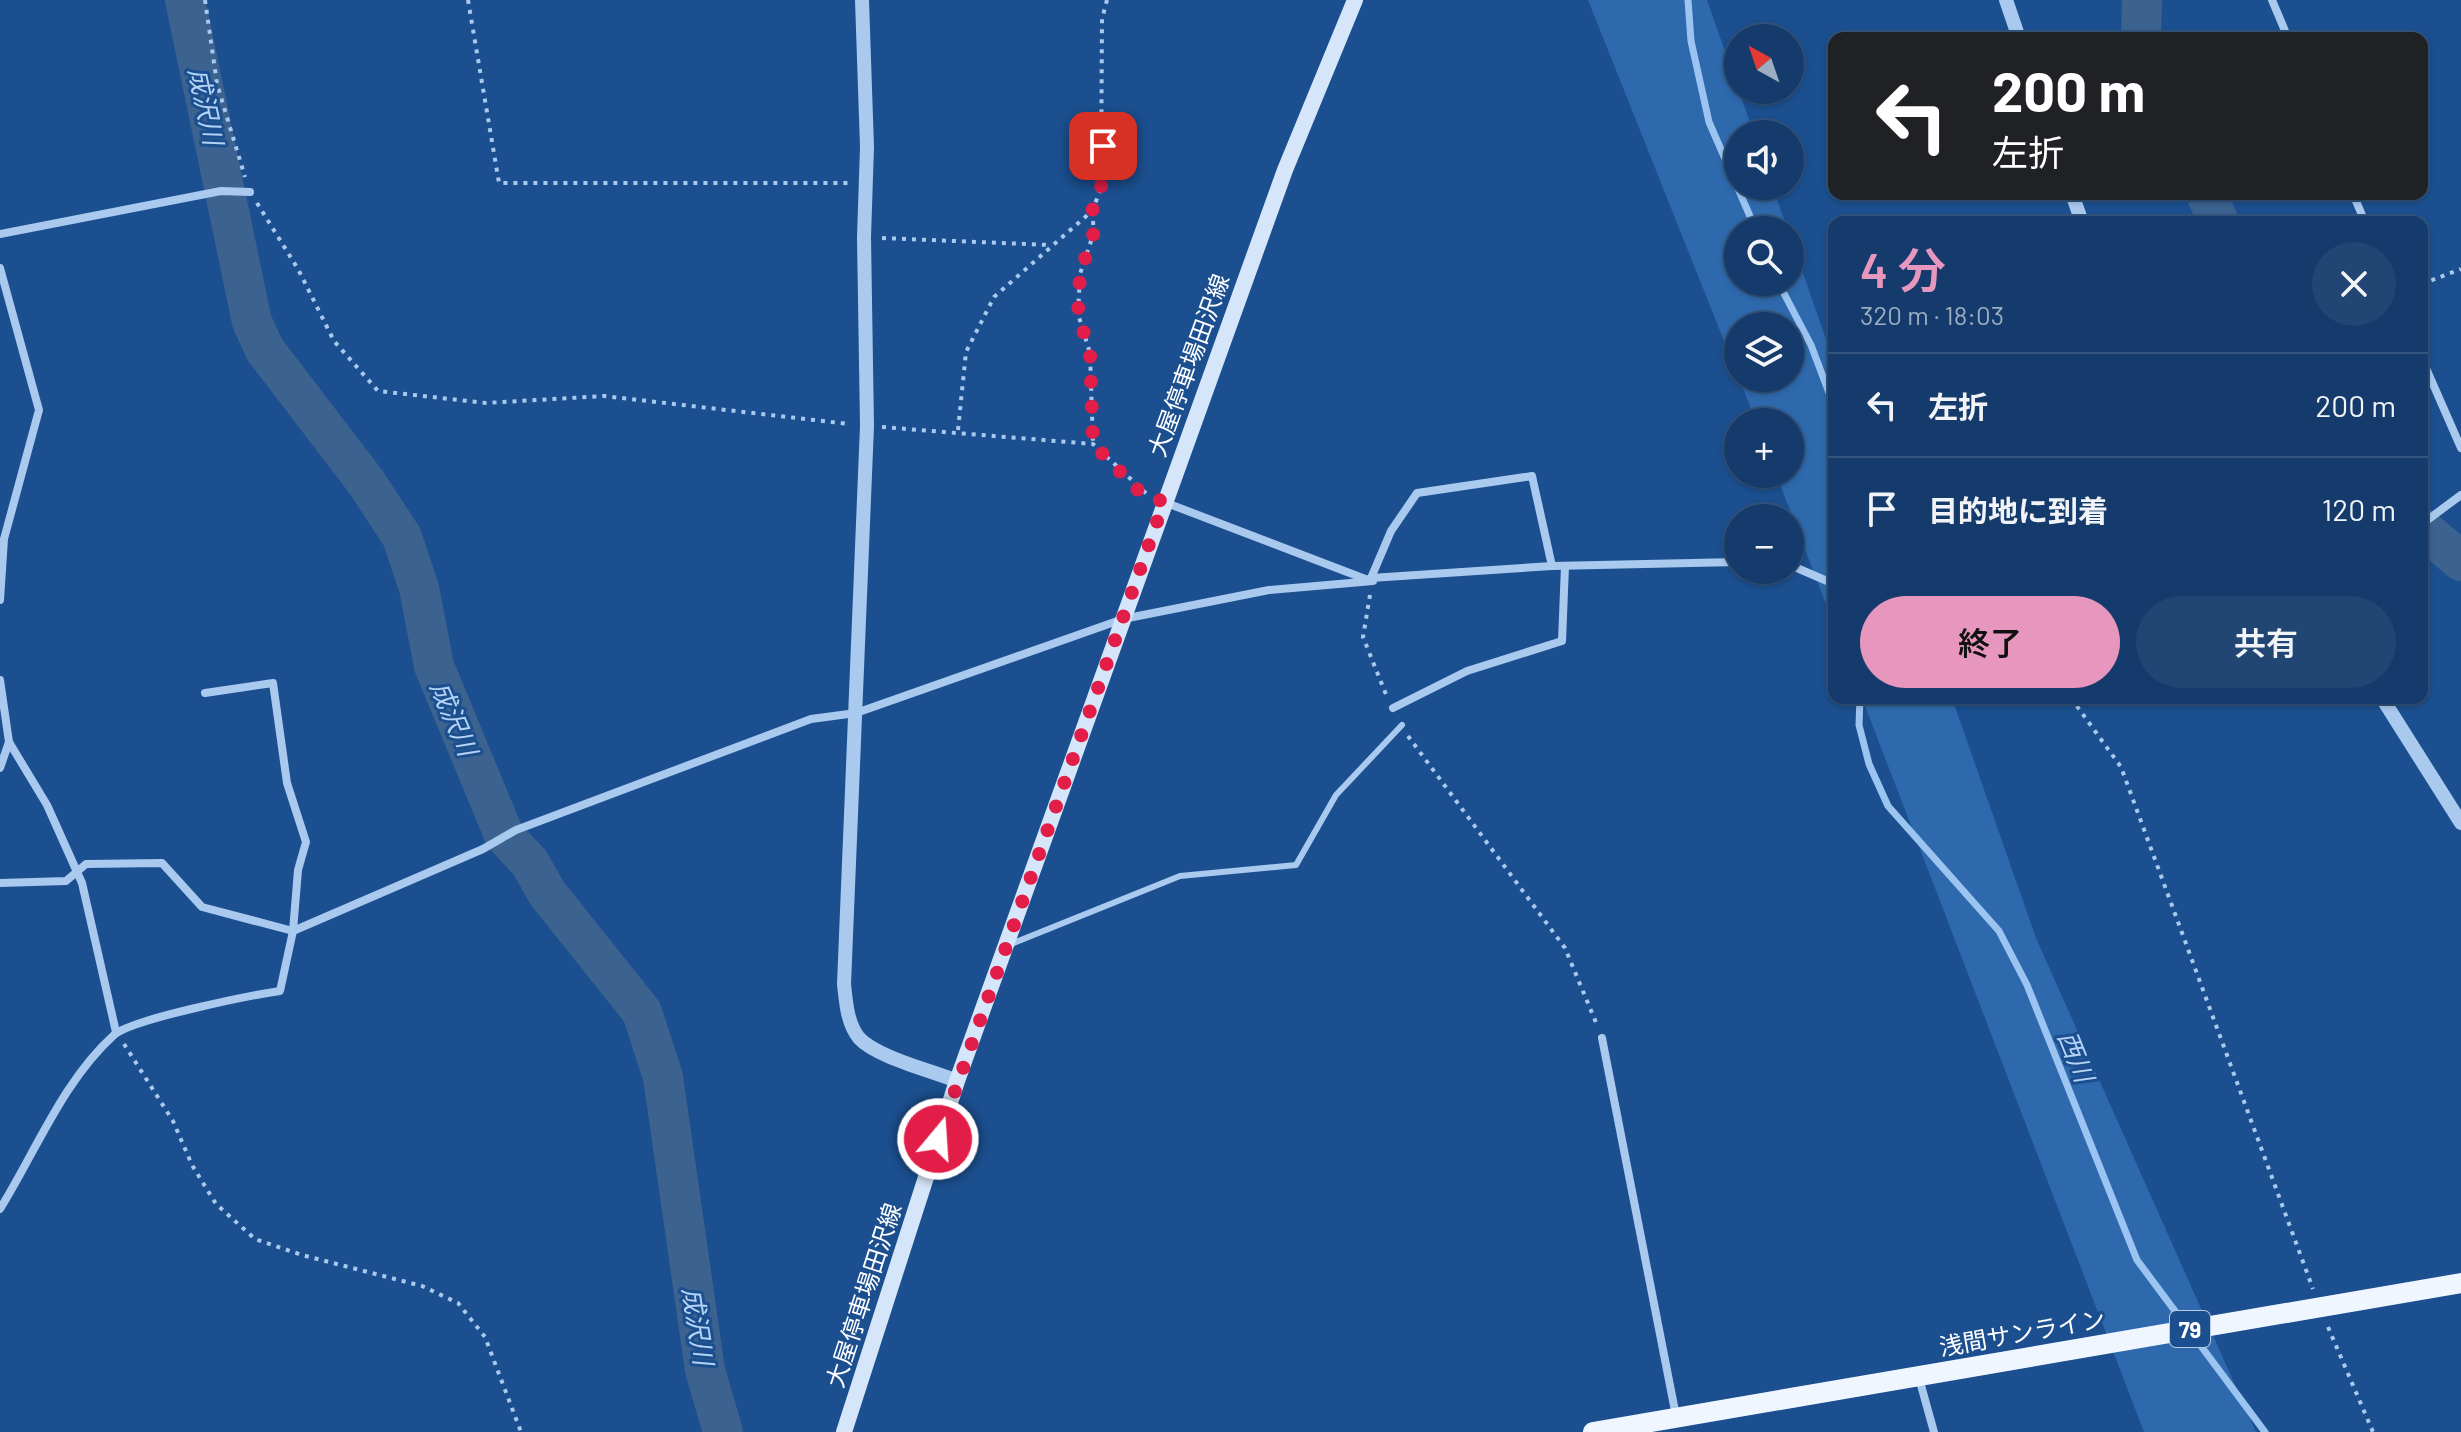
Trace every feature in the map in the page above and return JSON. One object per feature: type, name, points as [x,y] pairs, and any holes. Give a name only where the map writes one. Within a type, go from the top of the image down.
[{"type":"main road","name":"大屋停車場田沢線","points":[[844,1432],[957,1081],[1285,170],[1355,0]]},
{"type":"main road","name":"浅間サンライン","points":[[1593,1432],[2461,1283]]},
{"type":"street","points":[[862,0],[867,426],[844,984],[847,1013],[860,1039],[882,1052],[957,1081]]},
{"type":"street","points":[[2006,0],[2017,32]]},
{"type":"street","points":[[2272,0],[2285,32]]},
{"type":"street","points":[[0,234],[221,191],[245,191]]},
{"type":"street","points":[[0,268],[39,410],[2,537],[0,600]]},
{"type":"street","points":[[2428,373],[2461,448]]},
{"type":"street","points":[[1372,580],[1391,531],[1417,493],[1532,476],[1552,566]]},
{"type":"street","points":[[2428,520],[2461,495]]},
{"type":"street","points":[[1164,502],[1372,580]]},
{"type":"street","points":[[0,883],[66,881],[86,864],[162,863],[202,907],[293,931],[483,849],[516,830],[811,719],[856,713],[1123,619],[1269,590],[1372,580],[1552,566],[1724,562]]},
{"type":"street","points":[[1393,708],[1467,671],[1562,641],[1565,566]]},
{"type":"street","points":[[1804,571],[1828,581]]},
{"type":"street","points":[[0,680],[9,742],[47,805],[77,872],[116,1032]]},
{"type":"street","points":[[0,1209],[69,1089],[116,1032],[204,1005],[280,991],[293,931],[298,870],[306,842],[287,783],[273,683],[205,693]]},
{"type":"street","points":[[2386,704],[2461,823]]},
{"type":"street","points":[[0,768],[9,742]]},
{"type":"street","points":[[1602,1038],[1676,1417]]},
{"type":"street","points":[[1919,1377],[1934,1432]]},
{"type":"lane","points":[[1008,945],[1180,876],[1296,865],[1336,795],[1402,725]]},
{"type":"path","points":[[205,0],[217,84],[245,191],[298,269],[334,341],[378,391],[486,403],[604,396],[867,426],[958,430],[1093,444],[1141,493],[1164,502]]},
{"type":"path","points":[[468,0],[499,183],[866,183]]},
{"type":"path","points":[[1093,444],[1090,353],[1078,314],[1080,274],[1094,232],[1092,211],[1101,189],[1102,19],[1107,0]]},
{"type":"path","points":[[958,430],[966,352],[994,297],[1092,211]]},
{"type":"path","points":[[864,237],[1050,245]]},
{"type":"path","points":[[2428,282],[2461,269]]},
{"type":"path","points":[[1372,580],[1363,637],[1393,708]]},
{"type":"path","points":[[2075,704],[2121,767],[2319,1307],[2373,1432]]},
{"type":"path","points":[[1402,725],[1417,754],[1521,885],[1565,948],[1602,1038]]},
{"type":"path","points":[[116,1032],[173,1121],[192,1165],[216,1204],[255,1239],[302,1255],[422,1286],[458,1303],[485,1337],[521,1432]]},
{"type":"shaded area","points":[[1588,0],[1707,0],[1724,48],[1724,104],[1743,104],[1749,120],[1724,120],[1724,200],[1777,200],[1783,216],[1724,216],[1724,296],[1804,296],[1804,276],[1828,345],[1828,609],[1804,547],[1804,504],[1788,504],[1781,488],[1804,488],[1804,408],[1751,408],[1744,392],[1804,392],[1804,312],[1724,312],[1724,341]]},
{"type":"shaded area","points":[[1864,704],[1954,704],[2036,938],[2256,1432],[2144,1432]]},
{"type":"waterway","name":"成沢川","points":[[185,0],[252,322],[265,350],[366,482],[402,537],[419,588],[434,666],[504,835],[530,863],[547,893],[642,1012],[663,1077],[705,1370],[723,1432]]},
{"type":"waterway","name":"西川","points":[[1688,0],[1691,41],[1709,122],[1750,216]]},
{"type":"waterway","points":[[2141,32],[2142,0]]},
{"type":"waterway","points":[[2209,200],[2216,216]]},
{"type":"waterway","name":"西川","points":[[1785,296],[1811,345],[1828,390]]},
{"type":"waterway","points":[[2428,533],[2461,561]]},
{"type":"waterway","name":"西川","points":[[1860,704],[1859,725],[1869,764],[1888,806],[1999,931],[2027,985],[2137,1260],[2265,1432]]},
{"type":"route","points":[[938,1139],[1164,502],[1141,493],[1093,444],[1090,353],[1078,314],[1080,274],[1094,232],[1092,211],[1101,189],[1103,146]]}]
